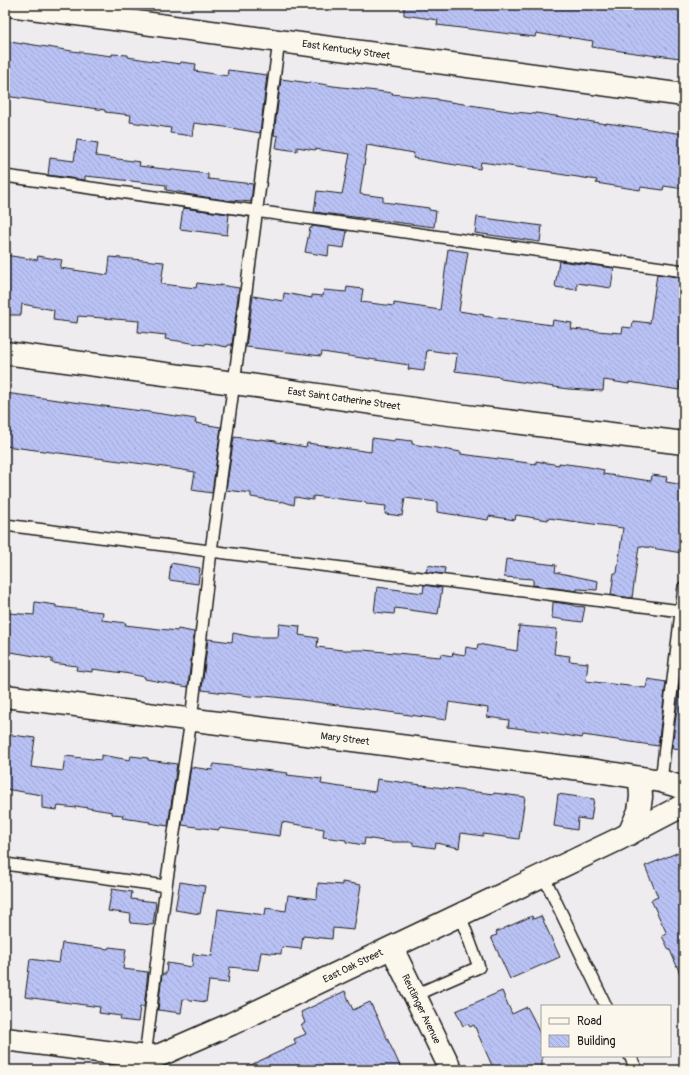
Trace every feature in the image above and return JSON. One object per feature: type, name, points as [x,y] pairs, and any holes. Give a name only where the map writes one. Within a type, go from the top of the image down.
[{"type":"street","name":"East Kentucky Street","points":[[8,5],[684,95]]},
{"type":"street","name":"East Saint Catherine Street","points":[[5,353],[234,383],[441,413],[684,443]]},
{"type":"street","name":"Mary Street","points":[[5,696],[640,778],[661,781],[684,788]]},
{"type":"street","points":[[629,834],[639,811],[641,797],[640,778]]},
{"type":"street","name":"East Oak Street","points":[[5,1039],[146,1057],[160,1055],[231,1024],[543,876],[684,805]]},
{"type":"street","name":"Reutlinger Avenue","points":[[392,948],[451,1070]]},
{"type":"lane","points":[[146,1057],[166,886],[191,720],[211,551],[279,41]]},
{"type":"lane","points":[[5,176],[684,270]]},
{"type":"lane","points":[[5,525],[681,611]]},
{"type":"lane","points":[[661,781],[684,587]]},
{"type":"lane","points":[[5,864],[166,886]]},
{"type":"lane","points":[[543,876],[606,1005]]},
{"type":"lane","points":[[415,995],[479,967],[460,915]]},
{"type":"lane","points":[[630,1057],[637,1070]]},
{"type":"building","points":[[404,5],[684,5],[684,32],[680,58],[657,56],[592,47],[593,41],[560,36],[536,33],[535,37],[437,25],[438,20],[404,15]]},
{"type":"building","points":[[5,41],[112,56],[112,54],[128,55],[128,57],[159,62],[196,64],[195,71],[227,76],[228,70],[267,75],[260,133],[194,123],[192,136],[170,133],[171,128],[130,122],[131,115],[5,96]]},
{"type":"building","points":[[281,79],[438,99],[515,112],[536,113],[684,134],[684,189],[664,186],[663,190],[641,187],[640,190],[596,183],[597,180],[552,172],[481,162],[480,169],[413,158],[414,153],[367,145],[360,194],[383,197],[383,202],[429,208],[429,210],[436,211],[434,227],[314,212],[317,191],[342,194],[350,154],[297,147],[297,151],[276,148],[278,136],[274,135]]},
{"type":"building","points":[[77,140],[98,143],[96,156],[140,162],[139,166],[208,174],[208,179],[253,184],[251,202],[231,201],[185,194],[166,190],[166,185],[85,176],[85,180],[48,175],[50,158],[74,161]]},
{"type":"building","points":[[183,208],[229,214],[227,235],[180,229]]},
{"type":"building","points":[[477,217],[542,226],[540,242],[475,233]]},
{"type":"building","points":[[312,226],[347,231],[344,248],[329,246],[328,256],[305,252],[310,228],[312,228]]},
{"type":"building","points":[[448,249],[468,252],[459,311],[484,315],[483,316],[552,325],[553,320],[572,323],[571,329],[622,333],[623,327],[632,328],[633,321],[650,323],[657,274],[684,278],[684,357],[679,390],[629,382],[629,384],[604,380],[603,391],[568,389],[501,379],[501,377],[455,371],[457,354],[427,350],[424,371],[408,369],[409,365],[322,352],[321,356],[246,347],[253,296],[283,301],[284,293],[312,298],[312,295],[323,296],[324,290],[346,292],[347,287],[363,289],[361,302],[394,306],[394,303],[440,310]]},
{"type":"building","points":[[5,255],[37,260],[38,256],[62,260],[60,268],[108,275],[110,257],[164,262],[161,284],[196,288],[197,283],[239,288],[232,345],[228,345],[227,347],[206,343],[205,345],[165,339],[166,335],[138,332],[139,321],[78,316],[77,323],[53,320],[54,310],[22,304],[21,315],[5,315]]},
{"type":"building","points":[[559,261],[614,268],[611,288],[577,283],[577,290],[555,287]]},
{"type":"building","points":[[5,393],[196,419],[195,423],[221,427],[212,493],[192,490],[195,472],[5,446]]},
{"type":"building","points":[[234,437],[276,441],[306,447],[307,443],[371,452],[372,438],[394,441],[395,439],[412,441],[412,444],[461,452],[461,454],[536,464],[536,461],[559,465],[559,463],[589,467],[604,470],[603,474],[651,481],[652,475],[667,477],[666,482],[684,485],[684,505],[681,526],[684,526],[684,543],[682,553],[639,546],[632,598],[611,595],[614,573],[617,573],[623,528],[516,515],[515,520],[489,516],[488,520],[437,512],[437,502],[405,498],[402,516],[385,514],[386,506],[366,504],[366,502],[313,496],[313,500],[295,497],[294,505],[281,501],[251,497],[251,493],[226,490]]},
{"type":"building","points":[[506,559],[556,565],[555,572],[598,581],[597,590],[577,589],[577,591],[533,585],[533,579],[504,577]]},
{"type":"building","points":[[171,563],[200,568],[198,584],[169,580]]},
{"type":"building","points":[[428,565],[445,568],[444,574],[426,572]]},
{"type":"building","points":[[424,585],[442,588],[438,614],[395,608],[394,614],[374,612],[377,587],[423,593]]},
{"type":"building","points":[[35,602],[56,605],[56,607],[103,612],[102,620],[126,623],[125,625],[177,631],[178,629],[194,632],[188,687],[145,679],[145,677],[124,673],[92,669],[92,672],[76,670],[77,666],[52,663],[52,659],[5,651],[9,613],[34,615]]},
{"type":"building","points":[[553,602],[585,607],[582,622],[552,618]]},
{"type":"building","points":[[279,624],[300,626],[299,635],[318,638],[317,647],[440,657],[441,654],[452,656],[453,653],[465,655],[466,647],[477,649],[478,644],[517,651],[519,626],[557,629],[554,654],[570,656],[569,661],[588,663],[586,681],[646,688],[648,679],[666,682],[658,746],[583,735],[582,738],[564,736],[508,727],[509,720],[487,717],[488,708],[449,702],[446,720],[302,700],[265,696],[257,697],[202,690],[208,639],[232,642],[233,633],[253,637],[278,637]]},
{"type":"building","points":[[680,684],[684,685],[684,749],[672,748]]},
{"type":"building","points":[[5,734],[35,738],[31,767],[63,771],[65,756],[101,760],[101,755],[130,760],[131,756],[148,758],[148,760],[177,764],[168,826],[122,818],[123,815],[112,814],[112,812],[76,806],[76,808],[58,806],[57,810],[42,808],[42,795],[5,789]]},
{"type":"building","points":[[214,764],[288,773],[287,775],[322,779],[321,784],[375,792],[377,779],[525,797],[519,839],[483,834],[483,836],[461,833],[459,848],[436,843],[435,848],[413,845],[413,842],[390,842],[365,838],[364,845],[346,842],[346,840],[323,837],[324,829],[282,822],[280,836],[220,828],[219,830],[182,825],[191,767],[212,770]]},
{"type":"building","points":[[558,794],[594,799],[591,820],[578,818],[577,830],[554,826]]},
{"type":"building","points":[[684,850],[684,983],[670,950],[662,936],[667,934],[651,900],[658,897],[645,866]]},
{"type":"building","points":[[180,882],[205,886],[200,914],[175,910]]},
{"type":"building","points":[[342,882],[361,885],[354,930],[333,928],[332,939],[303,936],[301,949],[282,947],[281,954],[261,952],[258,970],[230,967],[228,983],[209,981],[206,1002],[183,999],[181,1013],[158,1010],[162,974],[166,974],[167,963],[192,967],[193,954],[212,956],[218,909],[265,915],[266,908],[286,911],[288,895],[317,899],[318,883],[342,885]]},
{"type":"building","points":[[112,889],[132,892],[131,899],[156,902],[153,925],[130,923],[131,914],[108,911]]},
{"type":"building","points":[[532,916],[533,919],[541,916],[560,957],[510,979],[491,937],[497,935],[496,932]]},
{"type":"building","points":[[62,943],[108,949],[109,947],[126,949],[123,969],[148,972],[144,1007],[140,1007],[138,1022],[120,1020],[121,1016],[99,1013],[100,1007],[25,997],[30,959],[59,963]]},
{"type":"building","points":[[345,991],[353,1010],[370,1002],[402,1070],[240,1070],[296,1044],[294,1039],[306,1034],[301,1025],[305,1023],[301,1012]]},
{"type":"building","points":[[502,991],[512,1014],[527,1007],[541,1037],[542,1070],[494,1070],[474,1025],[470,1027],[468,1024],[463,1026],[456,1011]]}]
